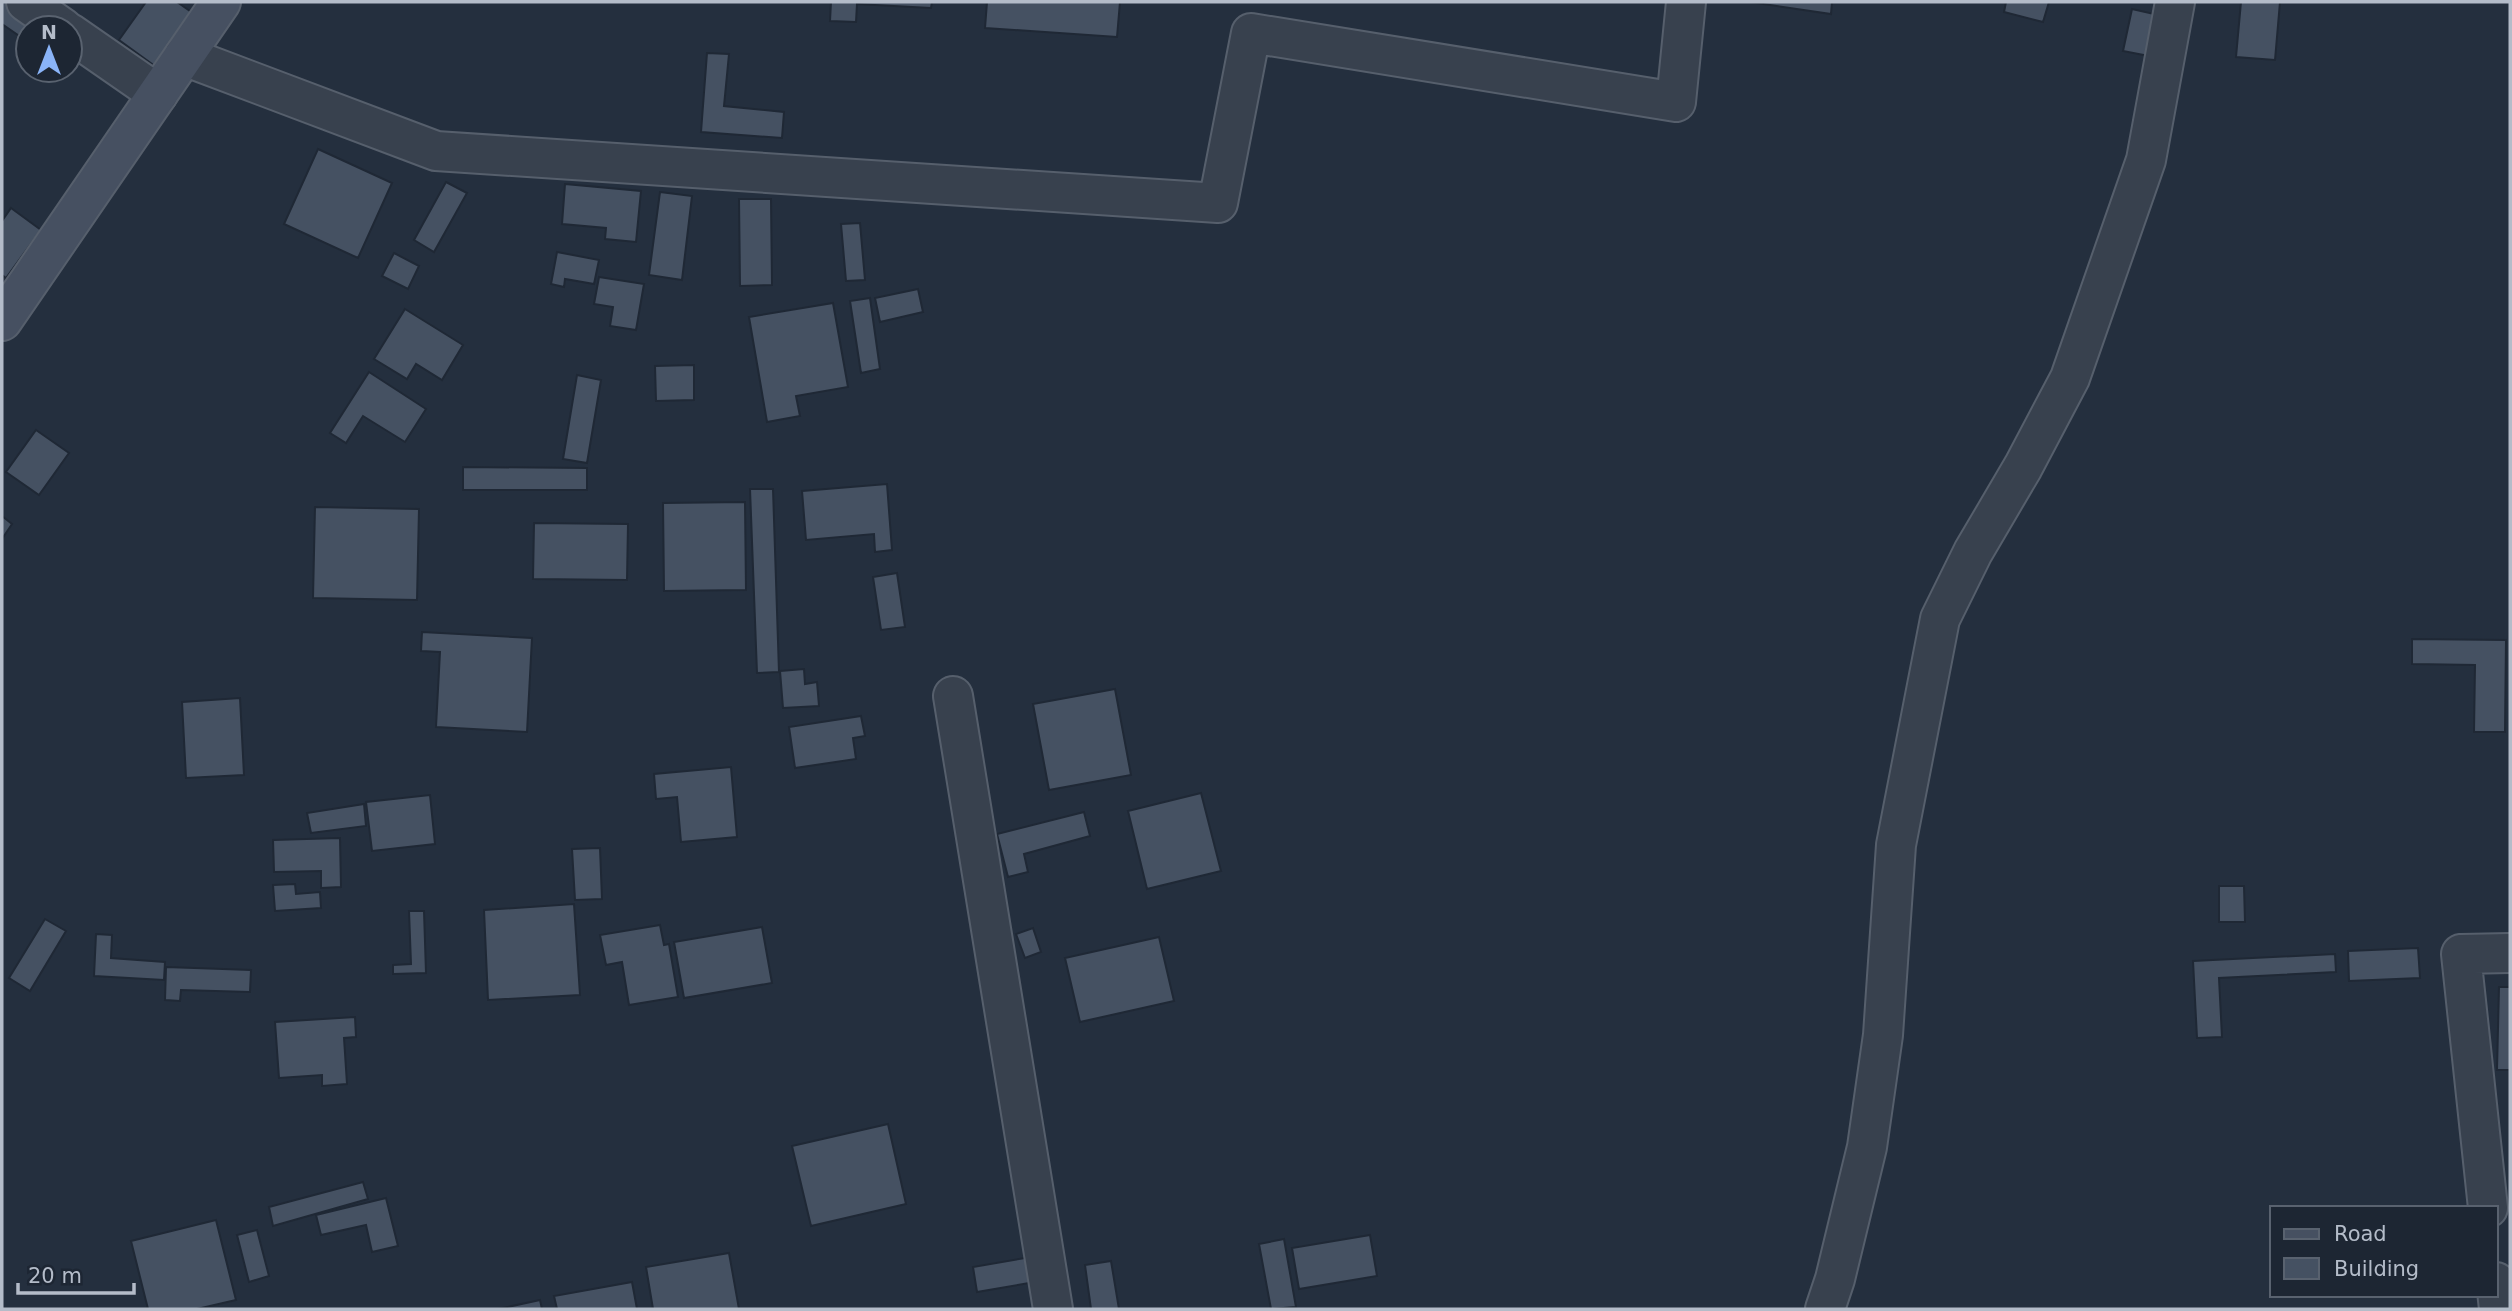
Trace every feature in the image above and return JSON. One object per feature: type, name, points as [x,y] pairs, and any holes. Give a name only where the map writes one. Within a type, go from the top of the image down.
[{"type":"street","points":[[26,2],[43,14]]},
{"type":"street","points":[[2,321],[221,2]]},
{"type":"street","points":[[184,56],[436,151],[1218,203],[1251,33],[1676,102],[1686,2]]},
{"type":"street","points":[[1825,1309],[1835,1279],[1867,1147],[1883,1035],[1896,845],[1940,619],[1973,552],[2023,467],[2070,378],[2146,160],[2175,2]]},
{"type":"street","points":[[84,43],[158,94]]},
{"type":"street","points":[[953,696],[1053,1309]]},
{"type":"street","points":[[2488,1206],[2461,954],[2510,953]]},
{"type":"building","points":[[2,2],[16,2],[28,14],[14,14],[14,32],[2,24]]},
{"type":"building","points":[[146,2],[177,2],[197,16],[159,69],[119,40]]},
{"type":"building","points":[[831,2],[932,2],[931,8],[857,4],[856,22],[830,21]]},
{"type":"building","points":[[987,2],[1120,2],[1117,37],[985,28]]},
{"type":"building","points":[[1750,2],[1832,2],[1831,14]]},
{"type":"building","points":[[2006,2],[2049,2],[2043,22],[2004,12]]},
{"type":"building","points":[[2241,2],[2280,2],[2275,60],[2236,57]]},
{"type":"building","points":[[2132,9],[2163,16],[2154,57],[2123,51]]},
{"type":"building","points":[[707,53],[729,54],[724,106],[784,112],[782,138],[701,132]]},
{"type":"building","points":[[318,149],[392,183],[358,258],[284,224]]},
{"type":"building","points":[[446,182],[467,193],[434,252],[414,240]]},
{"type":"building","points":[[565,184],[641,191],[636,242],[605,239],[606,228],[562,224]]},
{"type":"building","points":[[660,192],[692,196],[682,280],[649,275]]},
{"type":"building","points":[[739,199],[771,199],[772,285],[740,286]]},
{"type":"building","points":[[11,208],[41,230],[6,278],[2,275],[2,221]]},
{"type":"building","points":[[860,223],[865,280],[846,281],[841,224]]},
{"type":"building","points":[[557,252],[599,260],[594,284],[565,279],[564,287],[551,284]]},
{"type":"building","points":[[394,253],[419,266],[408,289],[382,276]]},
{"type":"building","points":[[599,277],[644,284],[636,330],[610,326],[613,307],[594,304]]},
{"type":"building","points":[[918,289],[923,312],[880,322],[875,298]]},
{"type":"building","points":[[870,298],[880,369],[861,373],[850,301]]},
{"type":"building","points":[[833,303],[848,387],[796,396],[800,416],[767,422],[749,317]]},
{"type":"building","points":[[405,309],[463,345],[442,380],[416,364],[407,379],[374,359]]},
{"type":"building","points":[[694,365],[694,400],[656,401],[655,366]]},
{"type":"building","points":[[369,372],[426,409],[405,442],[363,416],[346,443],[330,433]]},
{"type":"building","points":[[577,375],[601,380],[587,463],[563,459]]},
{"type":"building","points":[[36,430],[69,453],[39,495],[6,472]]},
{"type":"building","points":[[463,467],[587,468],[587,490],[463,490]]},
{"type":"building","points":[[887,484],[892,550],[875,552],[874,534],[806,540],[802,491]]},
{"type":"building","points":[[750,489],[773,489],[779,672],[757,673]]},
{"type":"building","points":[[745,502],[746,590],[664,591],[663,503]]},
{"type":"building","points":[[315,507],[419,509],[417,600],[313,598]]},
{"type":"building","points":[[2,516],[12,524],[2,539]]},
{"type":"building","points":[[534,523],[628,524],[627,580],[533,579]]},
{"type":"building","points":[[897,573],[905,627],[881,630],[873,577]]},
{"type":"building","points":[[422,632],[532,638],[527,732],[436,727],[440,652],[421,651]]},
{"type":"building","points":[[2412,639],[2506,640],[2505,732],[2474,732],[2475,665],[2412,664]]},
{"type":"building","points":[[804,669],[805,684],[817,682],[819,706],[783,708],[780,671]]},
{"type":"building","points":[[1115,689],[1131,775],[1049,790],[1033,704]]},
{"type":"building","points":[[240,698],[244,775],[186,778],[182,702]]},
{"type":"building","points":[[861,716],[865,736],[853,738],[856,759],[795,768],[789,727]]},
{"type":"building","points":[[731,767],[737,837],[681,842],[677,797],[656,799],[654,774]]},
{"type":"building","points":[[1201,793],[1221,871],[1147,889],[1128,811]]},
{"type":"building","points":[[430,795],[435,844],[372,851],[366,802]]},
{"type":"building","points":[[364,804],[366,826],[311,833],[307,813]]},
{"type":"building","points":[[1084,812],[1090,836],[1024,854],[1028,872],[1008,877],[997,834]]},
{"type":"building","points":[[340,838],[341,887],[321,888],[321,871],[274,872],[273,840]]},
{"type":"building","points":[[600,848],[602,899],[575,900],[572,849]]},
{"type":"building","points":[[295,884],[296,894],[320,892],[321,908],[275,911],[273,885]]},
{"type":"building","points":[[2219,886],[2244,886],[2245,922],[2219,922]]},
{"type":"building","points":[[574,904],[580,995],[488,1000],[484,910]]},
{"type":"building","points":[[409,911],[424,911],[426,973],[393,974],[393,965],[411,964]]},
{"type":"building","points":[[45,919],[66,931],[30,991],[9,978]]},
{"type":"building","points":[[660,925],[664,945],[669,944],[678,997],[629,1005],[622,962],[606,965],[600,935]]},
{"type":"building","points":[[762,927],[772,983],[684,998],[674,942]]},
{"type":"building","points":[[1033,928],[1041,952],[1025,958],[1016,934]]},
{"type":"building","points":[[96,934],[112,935],[111,958],[165,962],[164,980],[94,976]]},
{"type":"building","points":[[1159,937],[1174,1001],[1080,1022],[1065,958]]},
{"type":"building","points":[[2418,948],[2420,978],[2349,981],[2348,951]]},
{"type":"building","points":[[2335,954],[2336,972],[2219,978],[2222,1037],[2197,1038],[2193,961]]},
{"type":"building","points":[[166,967],[251,970],[250,992],[181,990],[180,1001],[165,1000]]},
{"type":"building","points":[[2499,987],[2510,987],[2510,1070],[2497,1070]]},
{"type":"building","points":[[355,1017],[356,1037],[344,1038],[347,1084],[322,1086],[322,1075],[279,1078],[275,1022]]},
{"type":"building","points":[[888,1124],[906,1204],[811,1226],[792,1146]]},
{"type":"building","points":[[363,1182],[368,1199],[273,1226],[269,1207]]},
{"type":"building","points":[[386,1198],[398,1246],[372,1252],[366,1225],[321,1235],[316,1215]]},
{"type":"building","points":[[216,1220],[236,1300],[197,1309],[148,1309],[131,1241]]},
{"type":"building","points":[[257,1230],[269,1276],[249,1282],[237,1235]]},
{"type":"building","points":[[1370,1235],[1377,1276],[1299,1289],[1292,1248]]},
{"type":"building","points":[[1284,1239],[1296,1307],[1271,1309],[1259,1244]]},
{"type":"building","points":[[729,1253],[739,1309],[653,1309],[646,1267]]},
{"type":"building","points":[[1031,1257],[1035,1282],[977,1292],[973,1267]]},
{"type":"building","points":[[1111,1261],[1119,1309],[1091,1309],[1085,1265]]},
{"type":"building","points":[[632,1282],[637,1309],[557,1309],[554,1296]]},
{"type":"building","points":[[540,1300],[542,1309],[498,1309]]}]
